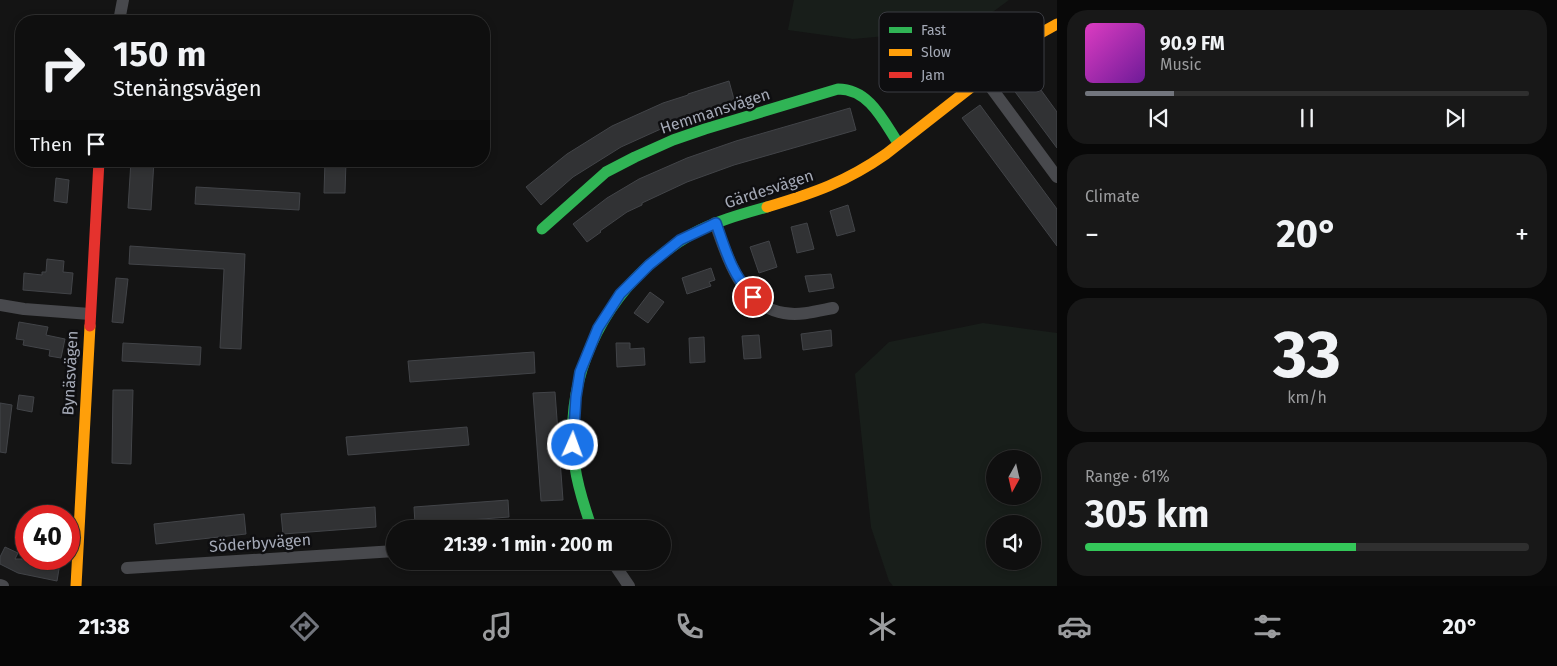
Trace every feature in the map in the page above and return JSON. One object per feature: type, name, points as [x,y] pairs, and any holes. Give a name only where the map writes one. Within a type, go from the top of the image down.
[{"type":"street","points":[[120,15],[123,0]]},
{"type":"street","name":"Gärdesvägen","points":[[1044,32],[1057,24]]},
{"type":"street","name":"Hemmansvägen","points":[[542,229],[606,172],[635,157],[705,129],[838,89],[852,90],[862,95],[872,105],[898,143]]},
{"type":"street","name":"Gärdesvägen","points":[[589,520],[583,504],[574,456],[573,434],[580,372],[598,328],[620,294],[649,265],[680,240],[716,223],[834,185],[862,171],[965,92]]},
{"type":"street","points":[[994,92],[1057,177]]},
{"type":"street","name":"Bynäsvägen","points":[[76,586],[99,167]]},
{"type":"street","points":[[716,223],[730,263],[740,283],[753,297],[767,307],[784,313],[799,314],[833,308]]},
{"type":"street","points":[[0,305],[24,309],[90,314]]},
{"type":"street","name":"Söderbyvägen","points":[[127,568],[386,552]]},
{"type":"street","points":[[618,570],[629,586]]},
{"type":"shaded area","points":[[794,0],[1009,0],[993,12],[879,12],[879,37],[853,39],[788,30]]},
{"type":"shaded area","points":[[983,323],[1057,333],[1057,586],[893,586],[889,581],[871,527],[855,374],[889,342]]},
{"type":"building","points":[[729,81],[735,103],[686,118],[687,120],[663,128],[621,147],[573,177],[541,205],[526,187],[567,154],[612,126],[663,103]]},
{"type":"building","points":[[1015,92],[1042,92],[1057,112],[1057,148]]},
{"type":"building","points":[[980,105],[1057,209],[1057,246],[962,118]]},
{"type":"building","points":[[850,108],[856,130],[734,165],[687,182],[627,212],[587,242],[573,224],[607,198],[639,179],[687,158],[736,141]]},
{"type":"building","points":[[131,167],[154,167],[151,210],[128,208]]},
{"type":"building","points":[[325,167],[346,167],[345,193],[324,193]]},
{"type":"building","points":[[56,178],[69,180],[67,203],[54,201]]},
{"type":"building","points":[[196,187],[300,193],[299,210],[195,204]]},
{"type":"building","points":[[848,205],[855,231],[837,236],[830,211]]},
{"type":"building","points":[[807,223],[814,249],[797,253],[791,227]]},
{"type":"building","points":[[769,241],[777,267],[759,273],[750,247]]},
{"type":"building","points":[[130,246],[245,254],[241,349],[220,348],[224,269],[129,264]]},
{"type":"building","points":[[47,259],[64,261],[63,272],[73,273],[71,294],[23,290],[24,273],[42,275],[42,272],[46,272]]},
{"type":"building","points":[[711,268],[715,280],[709,282],[711,286],[687,294],[682,278]]},
{"type":"building","points":[[831,274],[834,288],[809,292],[805,276]]},
{"type":"building","points":[[116,278],[128,279],[123,323],[112,322]]},
{"type":"building","points":[[650,292],[664,302],[648,323],[634,313]]},
{"type":"building","points":[[19,322],[48,327],[46,335],[65,339],[61,358],[49,356],[50,350],[23,345],[24,340],[16,339]]},
{"type":"building","points":[[831,330],[832,346],[803,350],[801,334]]},
{"type":"building","points":[[759,335],[761,358],[744,359],[742,336]]},
{"type":"building","points":[[704,337],[705,362],[690,363],[689,338]]},
{"type":"building","points":[[123,343],[201,347],[200,365],[122,361]]},
{"type":"building","points":[[616,343],[630,343],[630,349],[644,348],[645,365],[617,367]]},
{"type":"building","points":[[534,352],[535,373],[410,382],[408,361]]},
{"type":"building","points":[[113,390],[133,390],[131,464],[112,463]]},
{"type":"building","points":[[555,392],[563,500],[541,501],[533,393]]},
{"type":"building","points":[[19,395],[34,397],[32,412],[17,409]]},
{"type":"building","points":[[0,403],[12,405],[6,453],[0,452]]},
{"type":"building","points":[[467,427],[469,445],[348,455],[346,437]]},
{"type":"building","points":[[508,500],[509,517],[469,520],[415,520],[414,507]]},
{"type":"building","points":[[375,507],[376,527],[283,534],[281,514]]},
{"type":"building","points":[[244,514],[246,534],[156,544],[154,524]]},
{"type":"building","points":[[5,547],[15,552],[15,570],[59,570],[57,581],[18,573],[0,564],[0,557]]},
{"type":"traffic: fast","points":[[542,229],[606,172],[635,157],[673,140],[705,129],[838,89],[849,90],[867,100],[881,116],[898,143]]},
{"type":"traffic: fast","points":[[589,520],[576,475],[573,431],[576,397],[584,364],[597,332],[615,304],[637,277],[663,254],[701,229],[729,218],[767,207]]},
{"type":"traffic: slow","points":[[1044,31],[1057,24]]},
{"type":"traffic: slow","points":[[767,207],[829,186],[871,164],[965,92]]},
{"type":"traffic: slow","points":[[76,586],[90,326]]},
{"type":"traffic: jam","points":[[90,326],[99,167]]},
{"type":"route","points":[[573,445],[576,397],[580,372],[598,328],[620,294],[649,265],[680,240],[716,223],[730,263],[740,283],[753,297]]}]
